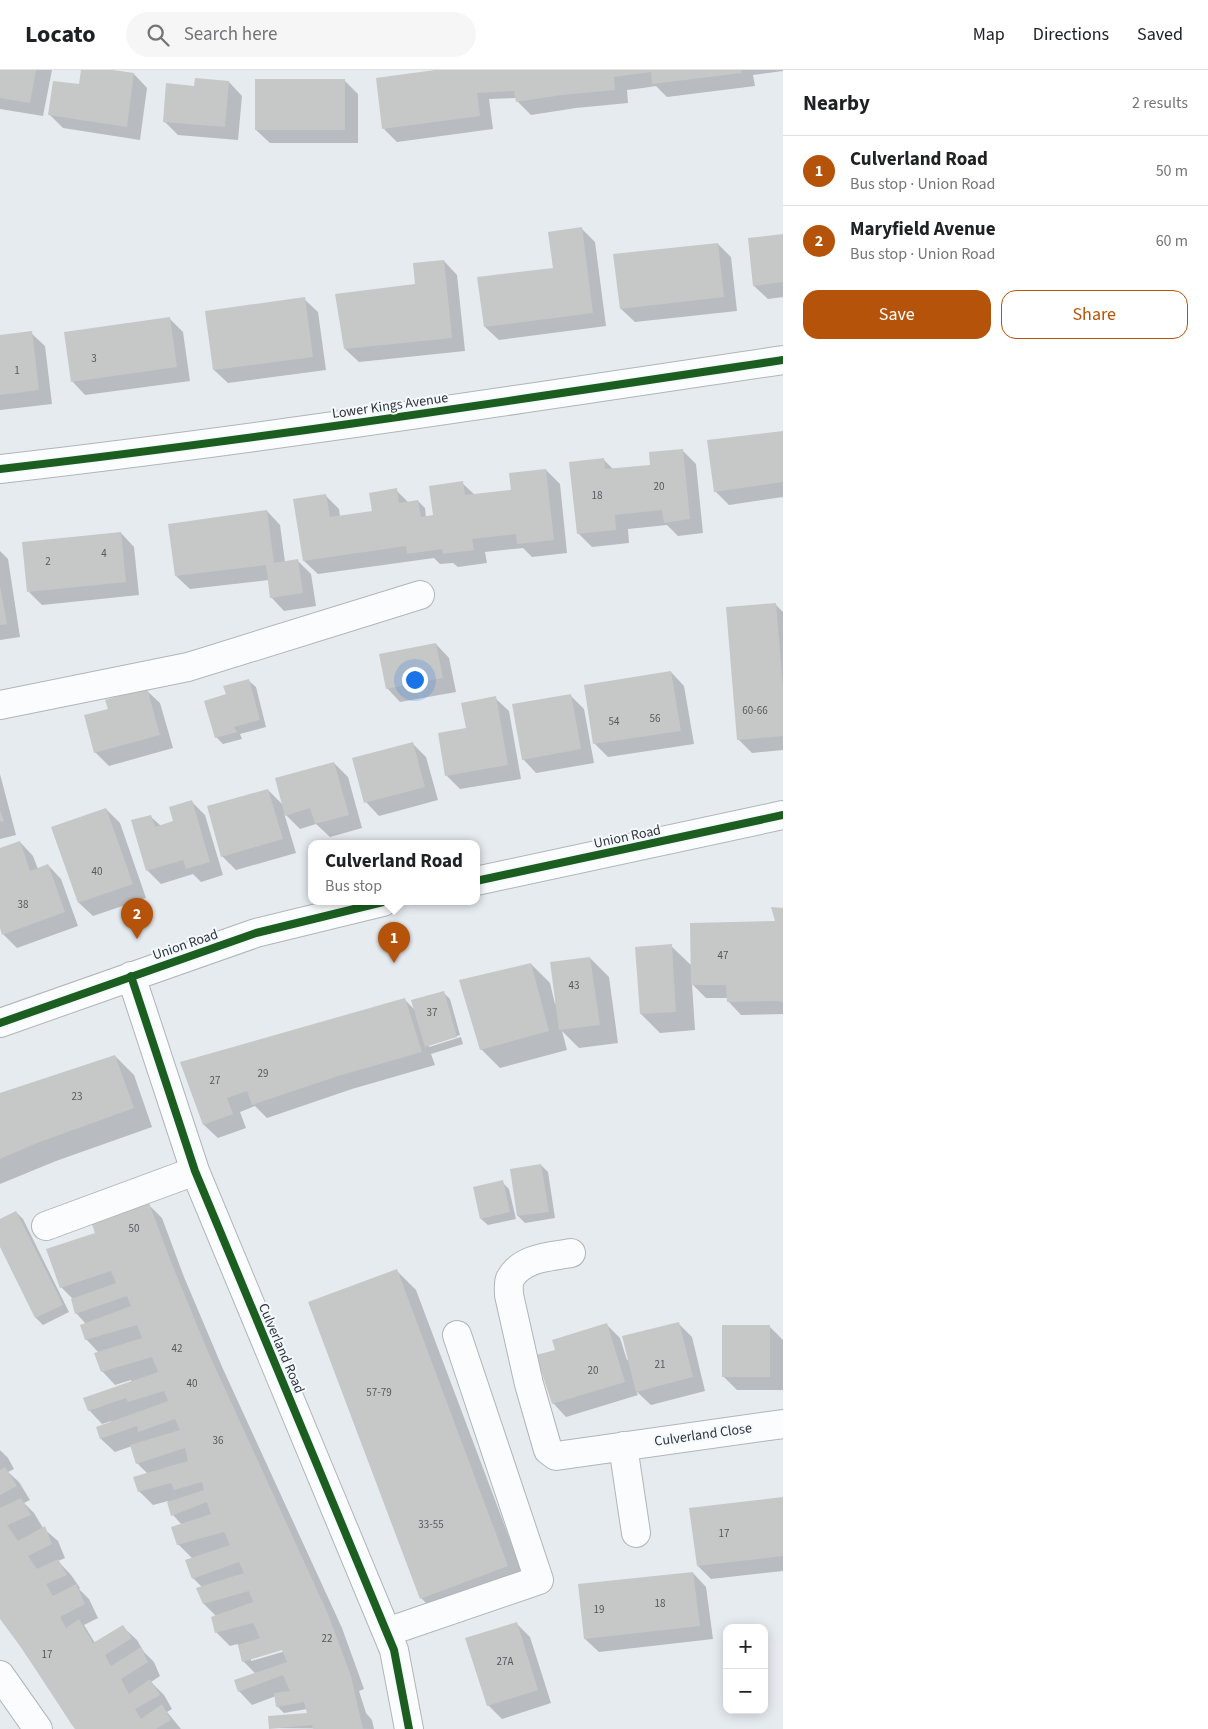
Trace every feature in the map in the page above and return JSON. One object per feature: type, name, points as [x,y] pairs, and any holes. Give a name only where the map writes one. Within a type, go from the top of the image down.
[{"type":"street","name":"Lower Kings Avenue","points":[[0,469],[387,419],[783,360]]},
{"type":"street","points":[[0,705],[188,667],[420,595]]},
{"type":"street","name":"Union Road","points":[[480,880],[783,815]]},
{"type":"street","name":"Union Road","points":[[1,1021],[256,933],[370,905]]},
{"type":"street","name":"Culverland Road","points":[[131,976],[195,1171],[394,1650],[409,1729]]},
{"type":"street","points":[[46,1226],[195,1171]]},
{"type":"street","name":"Culverland Close","points":[[572,1253],[534,1260],[520,1266],[509,1280],[509,1295],[529,1384],[548,1450],[556,1456],[783,1424]]},
{"type":"street","points":[[387,1632],[539,1580],[457,1335]]},
{"type":"street","points":[[624,1446],[636,1533]]},
{"type":"street","points":[[0,1675],[38,1729]]},
{"type":"building","points":[[0,70],[36,70],[30,103],[0,98]]},
{"type":"building","points":[[81,70],[113,70],[134,73],[127,127],[48,115],[53,81],[79,84]]},
{"type":"building","points":[[435,70],[741,70],[742,73],[652,84],[651,72],[614,77],[615,90],[516,102],[514,91],[477,93],[480,116],[382,129],[376,78]]},
{"type":"building","points":[[195,78],[229,81],[225,127],[163,122],[166,83],[194,86]]},
{"type":"building","points":[[255,79],[345,79],[345,130],[255,130]]},
{"type":"building","points":[[582,227],[593,313],[484,327],[477,277],[553,268],[548,232]]},
{"type":"building","points":[[783,234],[783,282],[753,286],[748,238]]},
{"type":"building","points":[[718,243],[724,297],[620,309],[613,254]]},
{"type":"building","points":[[444,260],[452,338],[344,349],[335,294],[415,284],[413,263]]},
{"type":"building","points":[[305,297],[313,357],[213,370],[205,311]]},
{"type":"building","points":[[170,317],[177,367],[71,382],[64,332]]},
{"type":"building","points":[[32,331],[39,390],[0,395],[0,335]]},
{"type":"building","points":[[783,431],[783,482],[714,492],[707,440]]},
{"type":"building","points":[[683,449],[690,519],[664,523],[662,510],[615,515],[616,530],[577,534],[569,462],[604,458],[605,469],[650,465],[649,452]]},
{"type":"building","points":[[546,469],[554,540],[517,544],[516,534],[472,539],[474,550],[443,554],[442,549],[407,554],[406,546],[303,561],[293,499],[326,494],[330,517],[372,511],[369,493],[397,488],[399,503],[418,500],[421,517],[433,515],[429,486],[463,481],[465,495],[511,490],[509,473]]},
{"type":"building","points":[[267,510],[274,563],[298,559],[303,593],[270,598],[266,565],[175,576],[168,524]]},
{"type":"building","points":[[121,532],[126,582],[27,592],[22,542]]},
{"type":"building","points":[[0,586],[7,624],[0,625]]},
{"type":"building","points":[[776,603],[783,689],[783,736],[737,740],[726,607]]},
{"type":"building","points":[[436,643],[443,678],[386,689],[379,654]]},
{"type":"building","points":[[671,671],[681,731],[593,744],[584,685]]},
{"type":"building","points":[[249,679],[260,720],[234,727],[237,732],[215,738],[204,701],[226,694],[223,686]]},
{"type":"building","points":[[147,688],[160,735],[94,753],[84,715],[108,709],[105,700]]},
{"type":"building","points":[[571,694],[581,749],[522,760],[512,704]]},
{"type":"building","points":[[496,696],[508,765],[445,776],[438,733],[466,728],[461,703]]},
{"type":"building","points":[[413,742],[425,787],[364,803],[352,758]]},
{"type":"building","points":[[334,762],[349,815],[315,824],[310,808],[285,816],[275,778]]},
{"type":"building","points":[[268,789],[283,839],[221,857],[207,806]]},
{"type":"building","points":[[192,800],[210,862],[186,869],[183,860],[146,871],[131,820],[151,815],[155,827],[173,821],[169,807]]},
{"type":"building","points":[[106,808],[133,884],[78,903],[51,827]]},
{"type":"building","points":[[0,810],[4,821],[0,822]]},
{"type":"building","points":[[20,841],[30,871],[48,864],[65,912],[2,935],[0,928],[0,848]]},
{"type":"building","points":[[771,907],[783,908],[783,1002],[727,1002],[726,985],[691,985],[690,923],[775,921]]},
{"type":"building","points":[[672,944],[676,1012],[640,1014],[635,947]]},
{"type":"building","points":[[590,957],[600,1025],[559,1030],[550,962]]},
{"type":"building","points":[[531,963],[549,1031],[480,1050],[459,980]]},
{"type":"building","points":[[444,991],[457,1037],[425,1047],[411,1000]]},
{"type":"building","points":[[405,998],[422,1052],[338,1076],[252,1105],[247,1091],[227,1098],[233,1114],[203,1125],[180,1062]]},
{"type":"building","points":[[115,1055],[134,1108],[37,1143],[0,1159],[0,1093]]},
{"type":"building","points":[[541,1164],[549,1212],[517,1216],[510,1169]]},
{"type":"building","points":[[503,1180],[510,1212],[480,1219],[473,1187]]},
{"type":"building","points":[[149,1203],[209,1354],[328,1614],[351,1676],[363,1729],[313,1729],[312,1725],[269,1729],[268,1716],[307,1713],[304,1702],[276,1707],[274,1693],[290,1691],[283,1675],[238,1692],[234,1680],[287,1662],[282,1650],[242,1662],[238,1645],[260,1638],[253,1623],[215,1633],[211,1617],[253,1602],[249,1591],[203,1604],[196,1588],[244,1573],[239,1562],[192,1579],[185,1560],[230,1545],[224,1532],[177,1545],[171,1527],[211,1514],[207,1502],[171,1516],[167,1502],[204,1490],[202,1482],[174,1490],[171,1483],[138,1492],[133,1477],[188,1461],[185,1448],[136,1464],[130,1445],[180,1430],[175,1419],[138,1432],[137,1426],[100,1439],[96,1427],[168,1401],[164,1391],[128,1402],[126,1398],[88,1411],[83,1398],[158,1372],[152,1357],[101,1372],[94,1353],[142,1338],[137,1325],[85,1340],[80,1325],[131,1306],[127,1296],[75,1314],[71,1299],[116,1283],[111,1271],[60,1288],[46,1249],[95,1233],[91,1222]]},
{"type":"building","points":[[16,1211],[63,1305],[35,1318],[0,1247],[0,1219]]},
{"type":"building","points":[[397,1269],[508,1566],[420,1599],[308,1302]]},
{"type":"building","points":[[679,1322],[693,1377],[636,1392],[622,1336]]},
{"type":"building","points":[[607,1323],[625,1382],[552,1404],[536,1355],[555,1350],[552,1340]]},
{"type":"building","points":[[722,1325],[770,1325],[770,1377],[722,1377]]},
{"type":"building","points":[[5,1467],[17,1486],[0,1495],[0,1470]]},
{"type":"building","points":[[783,1497],[783,1556],[697,1566],[689,1508]]},
{"type":"building","points":[[21,1498],[31,1515],[7,1525],[18,1541],[45,1526],[52,1544],[28,1556],[37,1569],[58,1559],[67,1575],[46,1584],[53,1596],[76,1584],[85,1604],[60,1617],[66,1628],[79,1619],[93,1643],[123,1625],[132,1638],[105,1655],[111,1666],[141,1647],[148,1662],[121,1679],[129,1694],[150,1679],[160,1695],[135,1709],[141,1719],[162,1704],[171,1720],[156,1729],[75,1729],[23,1650],[0,1619],[0,1508]]},
{"type":"building","points":[[693,1572],[700,1626],[584,1639],[578,1584]]},
{"type":"building","points":[[517,1622],[538,1690],[487,1706],[465,1638]]},
{"type":"cycle path","points":[[0,469],[294,432],[783,360]]},
{"type":"cycle path","points":[[480,880],[783,815]]},
{"type":"cycle path","points":[[0,1023],[256,933],[371,905]]},
{"type":"cycle path","points":[[131,976],[195,1171],[394,1650],[409,1729]]},
{"type":"place","name":"Maryfield Avenue","points":[[137,939]]},
{"type":"place","name":"Culverland Road","points":[[394,963]]}]
